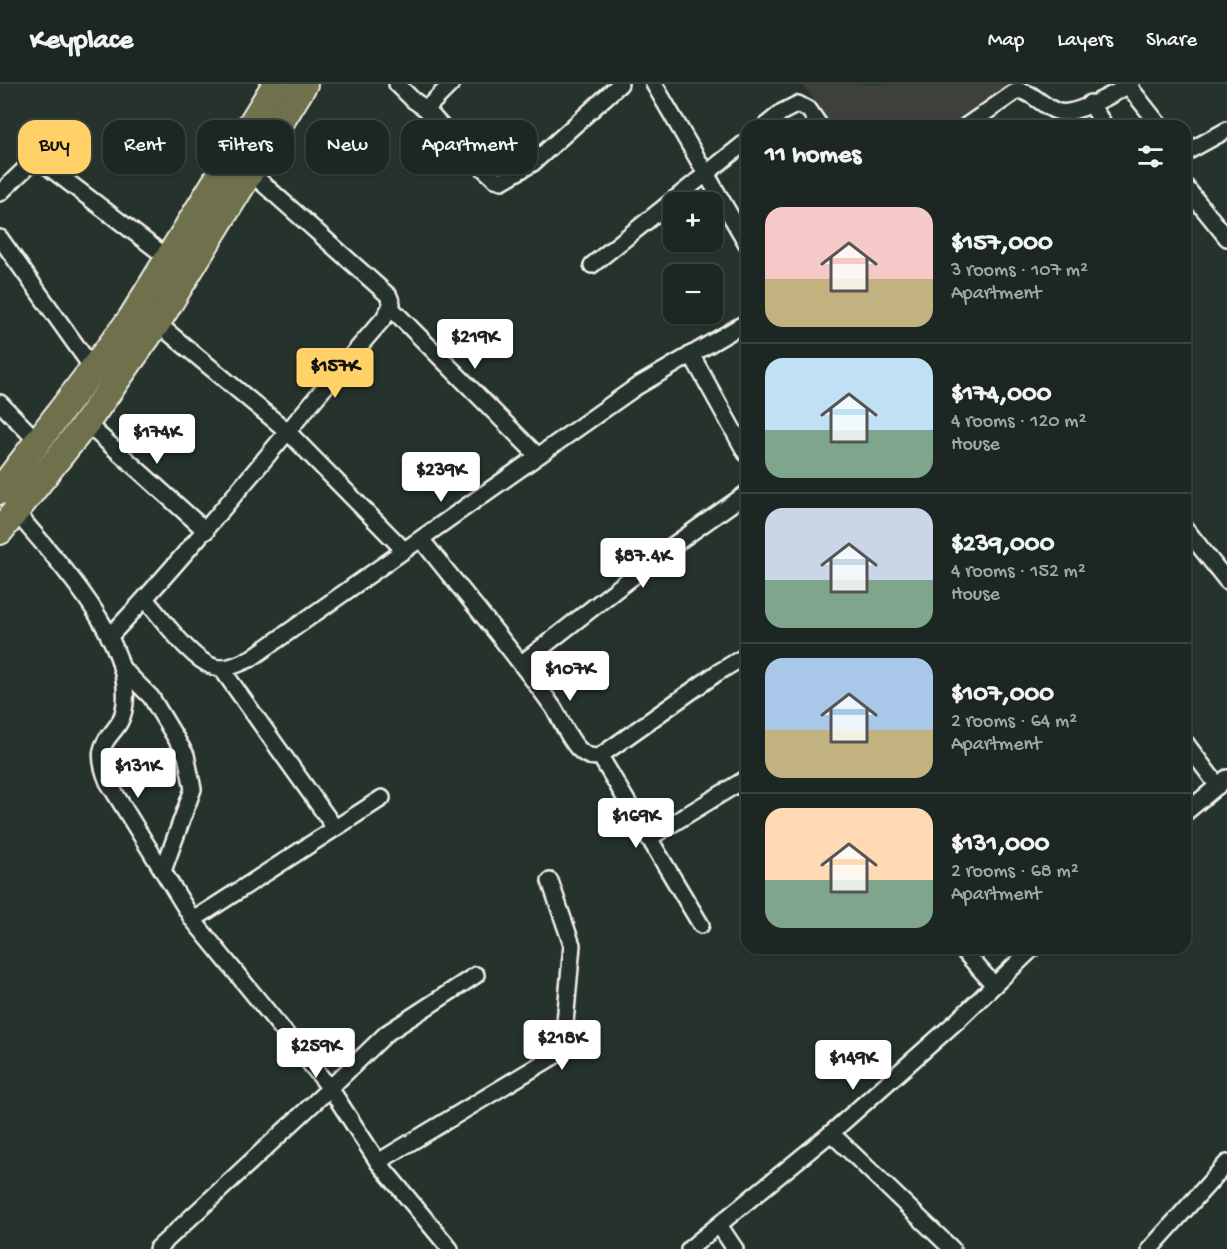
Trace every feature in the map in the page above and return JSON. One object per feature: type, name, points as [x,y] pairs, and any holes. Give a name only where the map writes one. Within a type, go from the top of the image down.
[{"type":"highway","points":[[0,491],[131,319],[276,84]]},
{"type":"highway","points":[[282,120],[304,84]]},
{"type":"highway","points":[[8,521],[87,423],[157,323],[249,174]]},
{"type":"street","points":[[398,84],[412,100],[426,109],[460,147],[495,179],[502,181],[533,163],[620,84]]},
{"type":"street","points":[[426,109],[451,84]]},
{"type":"street","points":[[654,84],[741,233]]},
{"type":"street","points":[[974,120],[1017,87],[1055,111],[1077,112],[1090,103],[1129,85],[1155,120]]},
{"type":"street","points":[[1090,103],[1101,120]]},
{"type":"street","points":[[772,120],[798,104],[809,110],[816,120]]},
{"type":"street","points":[[1191,150],[1227,130]]},
{"type":"street","points":[[592,266],[741,146]]},
{"type":"street","points":[[0,193],[28,165],[43,165],[70,182],[169,259]]},
{"type":"street","points":[[251,174],[389,296],[390,307],[537,455]]},
{"type":"street","points":[[1191,193],[1227,238]]},
{"type":"street","points":[[0,238],[93,369]]},
{"type":"street","points":[[108,637],[206,531],[286,430],[390,307]]},
{"type":"street","points":[[157,323],[286,430],[403,549]]},
{"type":"street","points":[[145,599],[191,650],[214,667],[221,668],[250,659],[636,387],[741,325]]},
{"type":"street","points":[[691,354],[741,430]]},
{"type":"street","points":[[0,403],[38,442]]},
{"type":"street","points":[[87,423],[206,531]]},
{"type":"street","points":[[522,663],[672,546],[741,497]]},
{"type":"street","points":[[8,521],[72,579],[108,637],[121,667],[126,703],[123,717],[104,742],[100,761],[108,782],[193,920],[330,1088],[378,1162],[450,1249]]},
{"type":"street","points":[[1191,536],[1227,581]]},
{"type":"street","points":[[421,539],[522,663],[556,711],[576,746],[586,756],[593,758],[600,756],[741,659]]},
{"type":"street","points":[[121,667],[151,697],[186,755],[193,789],[163,871]]},
{"type":"street","points":[[221,668],[335,828]]},
{"type":"street","points":[[1191,748],[1222,782],[1191,808]]},
{"type":"street","points":[[600,756],[701,925]]},
{"type":"street","points":[[649,838],[741,782]]},
{"type":"street","points":[[193,920],[382,798]]},
{"type":"street","points":[[378,1162],[556,1055],[563,1045],[572,945],[550,881]]},
{"type":"street","points":[[967,954],[994,985]]},
{"type":"street","points":[[689,1249],[831,1133],[1027,954]]},
{"type":"street","points":[[157,1249],[387,1033],[476,975]]},
{"type":"street","points":[[831,1133],[952,1249]]},
{"type":"street","points":[[1150,1249],[1227,1163]]},
{"type":"street","points":[[719,1226],[735,1249]]},
{"type":"shaded area","points":[[803,84],[1006,84],[1009,89],[960,120],[827,120]]}]
